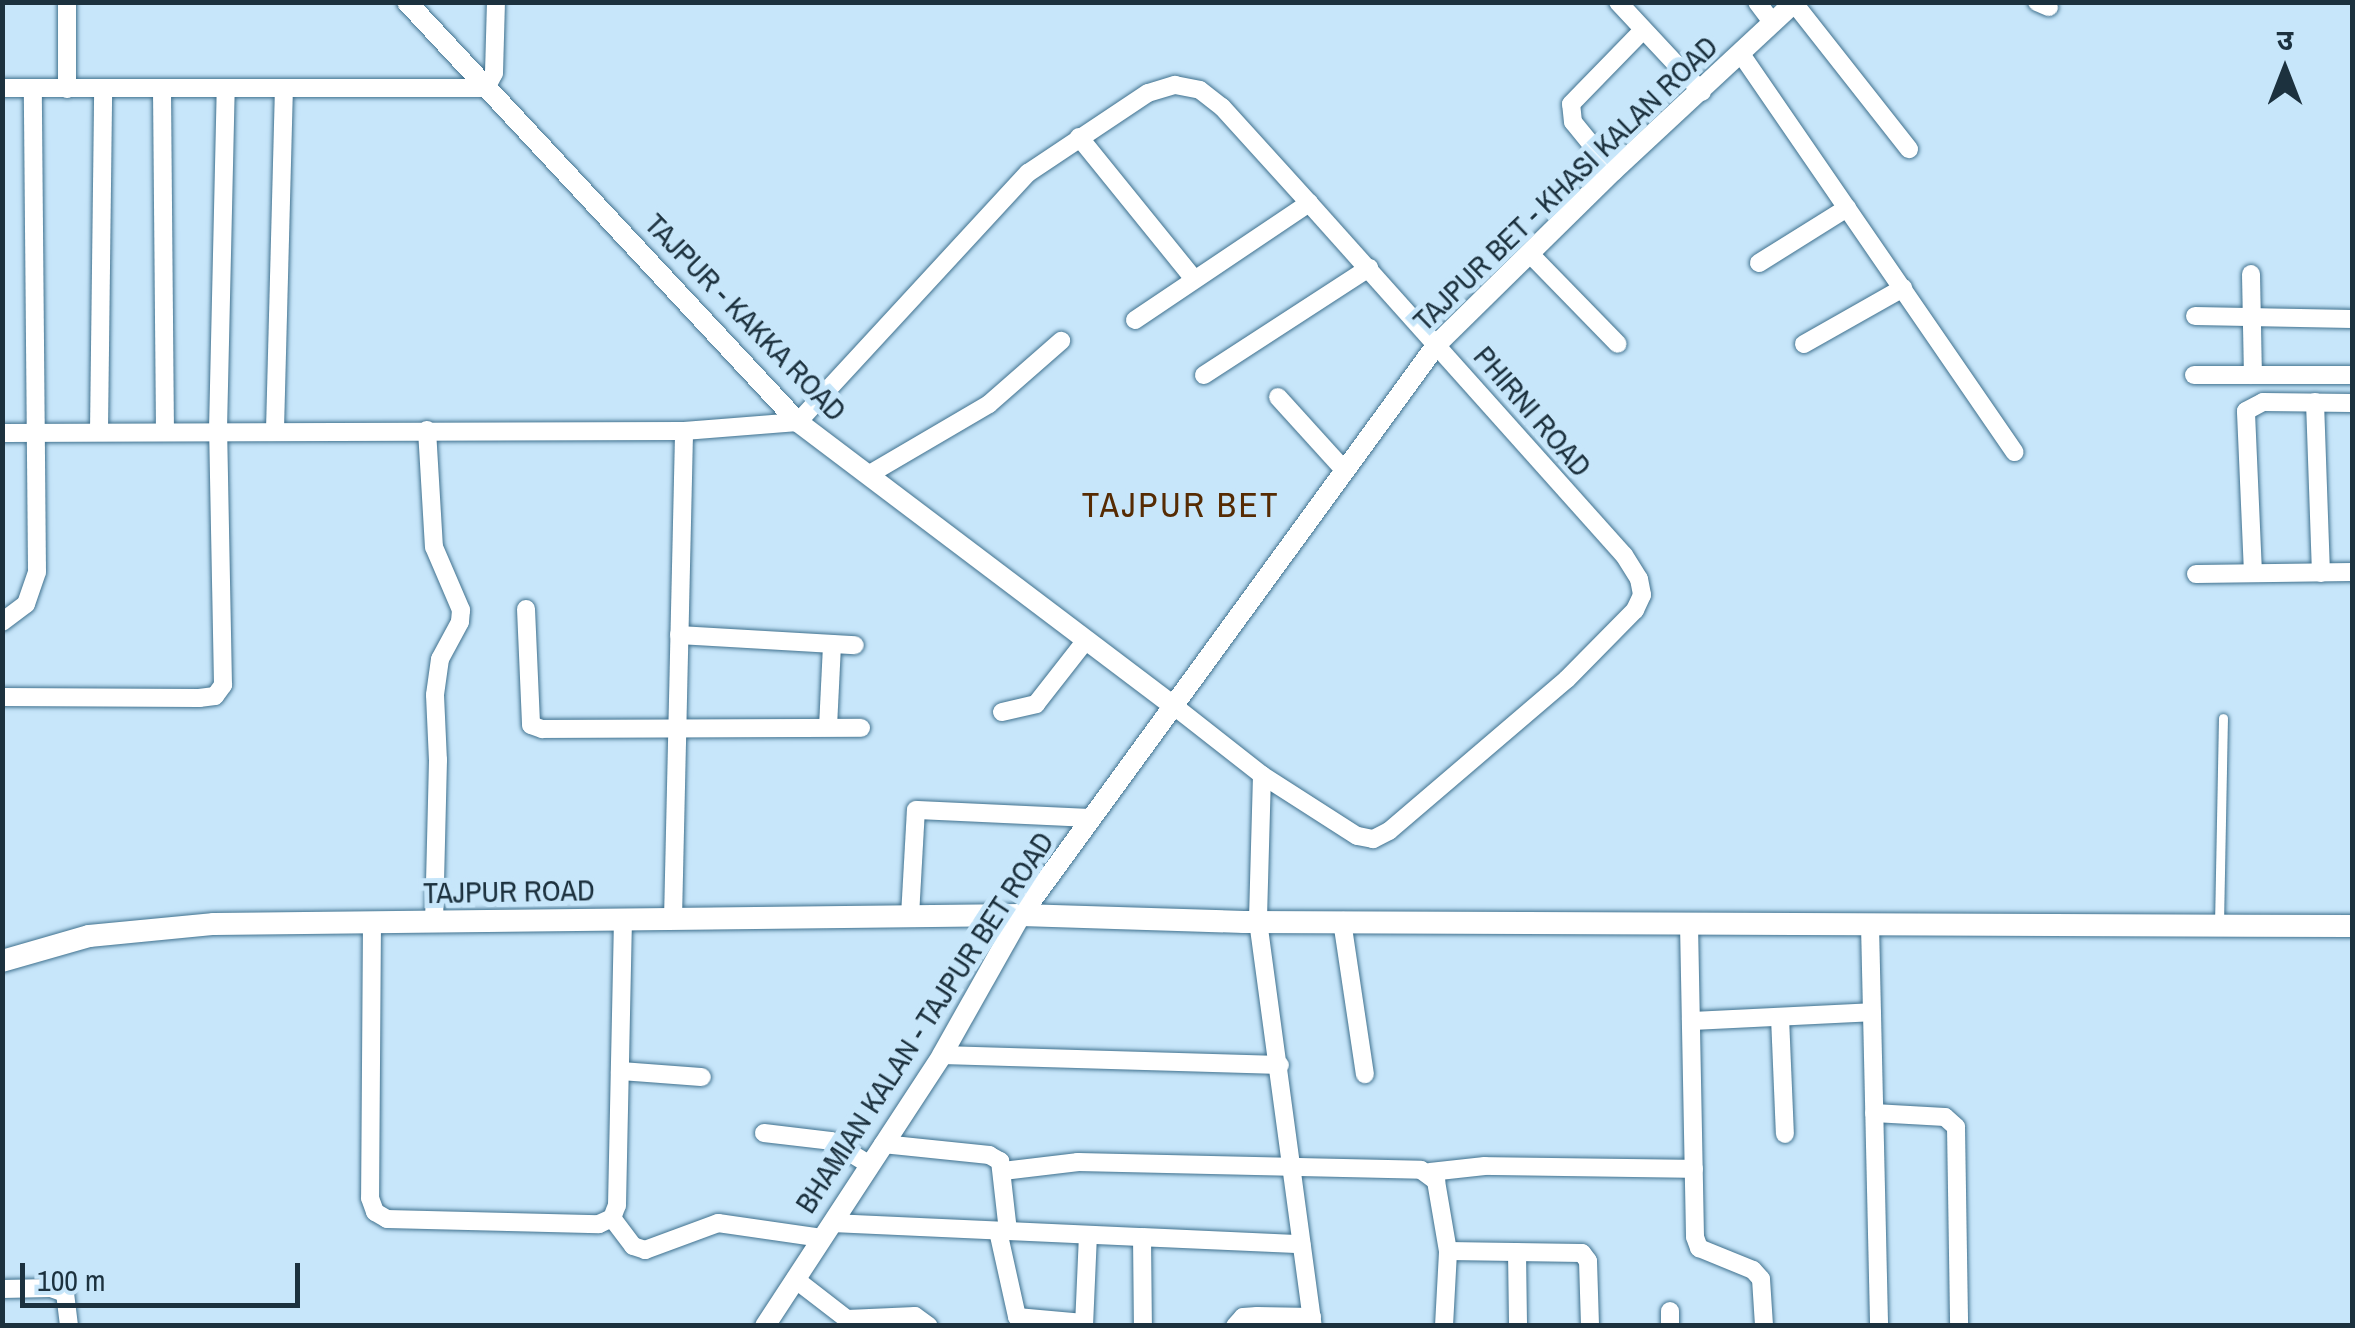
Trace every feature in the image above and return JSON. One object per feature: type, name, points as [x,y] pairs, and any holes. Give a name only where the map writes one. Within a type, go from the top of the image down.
[{"type":"main road","name":"TAJPUR ROAD","points":[[2,961],[89,936],[152,928],[372,922],[1021,915],[1689,924],[2352,926]]},
{"type":"street","points":[[67,2],[67,89]]},
{"type":"street","name":"TAJPUR - KAKKA ROAD","points":[[406,2],[798,422],[1174,706]]},
{"type":"street","points":[[2,88],[486,88],[494,72],[496,2]]},
{"type":"street","points":[[1618,2],[1702,92]]},
{"type":"street","points":[[1757,2],[1773,24]]},
{"type":"street","points":[[1794,3],[1909,149]]},
{"type":"street","name":"TAJPUR BET - KHASI KALAN ROAD","points":[[1174,706],[1438,344],[1612,171],[1794,3]]},
{"type":"street","points":[[1612,171],[1573,122],[1571,104],[1643,30]]},
{"type":"street","points":[[1741,54],[2015,452]]},
{"type":"street","name":"PHIRNI ROAD","points":[[798,422],[1028,173],[1148,92],[1175,85],[1200,90],[1222,107],[1309,202],[1624,555],[1639,578],[1642,595],[1635,610],[1567,679],[1390,831],[1373,839],[1358,836],[1262,775],[1174,706]]},
{"type":"street","points":[[2,622],[26,604],[37,572],[32,89]]},
{"type":"street","points":[[99,431],[103,90]]},
{"type":"street","points":[[162,90],[165,430]]},
{"type":"street","points":[[2,697],[215,696],[223,685],[218,430],[226,90]]},
{"type":"street","points":[[275,430],[284,90]]},
{"type":"street","points":[[1080,137],[1194,280]]},
{"type":"street","points":[[1134,320],[1309,202]]},
{"type":"street","points":[[1759,263],[1847,208]]},
{"type":"street","points":[[1531,255],[1618,344]]},
{"type":"street","points":[[1204,376],[1369,268]]},
{"type":"street","points":[[2251,274],[2254,375]]},
{"type":"street","points":[[1804,344],[1903,288]]},
{"type":"street","points":[[2196,316],[2352,319]]},
{"type":"street","points":[[868,475],[989,404],[1061,341]]},
{"type":"street","points":[[2194,375],[2352,375]]},
{"type":"street","points":[[1278,396],[1345,471]]},
{"type":"street","points":[[2254,573],[2246,411],[2254,402],[2352,403]]},
{"type":"street","points":[[2315,402],[2321,572]]},
{"type":"street","points":[[2,433],[684,430],[798,422]]},
{"type":"street","points":[[428,430],[434,547],[461,610],[460,622],[440,659],[436,685],[434,922]]},
{"type":"street","points":[[673,919],[684,430]]},
{"type":"street","points":[[2196,574],[2352,572]]},
{"type":"street","points":[[526,609],[531,725],[542,729],[861,728]]},
{"type":"street","points":[[679,635],[855,645]]},
{"type":"street","points":[[1002,712],[1036,704],[1086,640]]},
{"type":"street","points":[[828,727],[832,644]]},
{"type":"street","name":"BHAMIAN KALAN - TAJPUR BET ROAD","points":[[764,1326],[942,1056],[1021,915],[1174,706]]},
{"type":"street","points":[[1235,1326],[1243,1318],[1257,1316],[1312,1321],[1258,920],[1262,775]]},
{"type":"street","points":[[910,916],[916,810],[1092,818]]},
{"type":"street","points":[[372,922],[370,1198],[375,1212],[388,1219],[599,1224],[612,1218],[617,1205],[623,920]]},
{"type":"street","points":[[1342,921],[1365,1074]]},
{"type":"street","points":[[1689,924],[1699,1248],[1753,1270],[1761,1279],[1764,1326]]},
{"type":"street","points":[[1870,925],[1878,1326]]},
{"type":"street","points":[[1691,1020],[1872,1012]]},
{"type":"street","points":[[1780,1016],[1785,1134]]},
{"type":"street","points":[[942,1056],[1280,1066]]},
{"type":"street","points":[[620,1071],[702,1077]]},
{"type":"street","points":[[1874,1114],[1944,1118],[1956,1128],[1959,1326]]},
{"type":"street","points":[[764,1133],[831,1141],[870,1166]]},
{"type":"street","points":[[884,1144],[989,1155],[1000,1161],[1002,1231],[1017,1317],[1084,1324],[1088,1234]]},
{"type":"street","points":[[1003,1171],[1078,1162],[1430,1172],[1485,1166],[1694,1169]]},
{"type":"street","points":[[1430,1172],[1436,1181],[1448,1251],[1444,1326]]},
{"type":"street","points":[[612,1218],[632,1246],[645,1250],[718,1223],[827,1231],[1002,1231],[1302,1244]]},
{"type":"street","points":[[1142,1237],[1144,1326]]},
{"type":"street","points":[[1448,1251],[1582,1253],[1588,1261],[1590,1326]]},
{"type":"street","points":[[1517,1252],[1518,1326]]},
{"type":"street","points":[[795,1280],[834,1313],[854,1322],[914,1316],[928,1326]]},
{"type":"street","points":[[2,1289],[52,1288],[65,1293],[68,1326]]},
{"type":"lane","points":[[2219,928],[2223,718]]},
{"type":"district","name":"TAJPUR BET","points":[[1181,505]]}]
